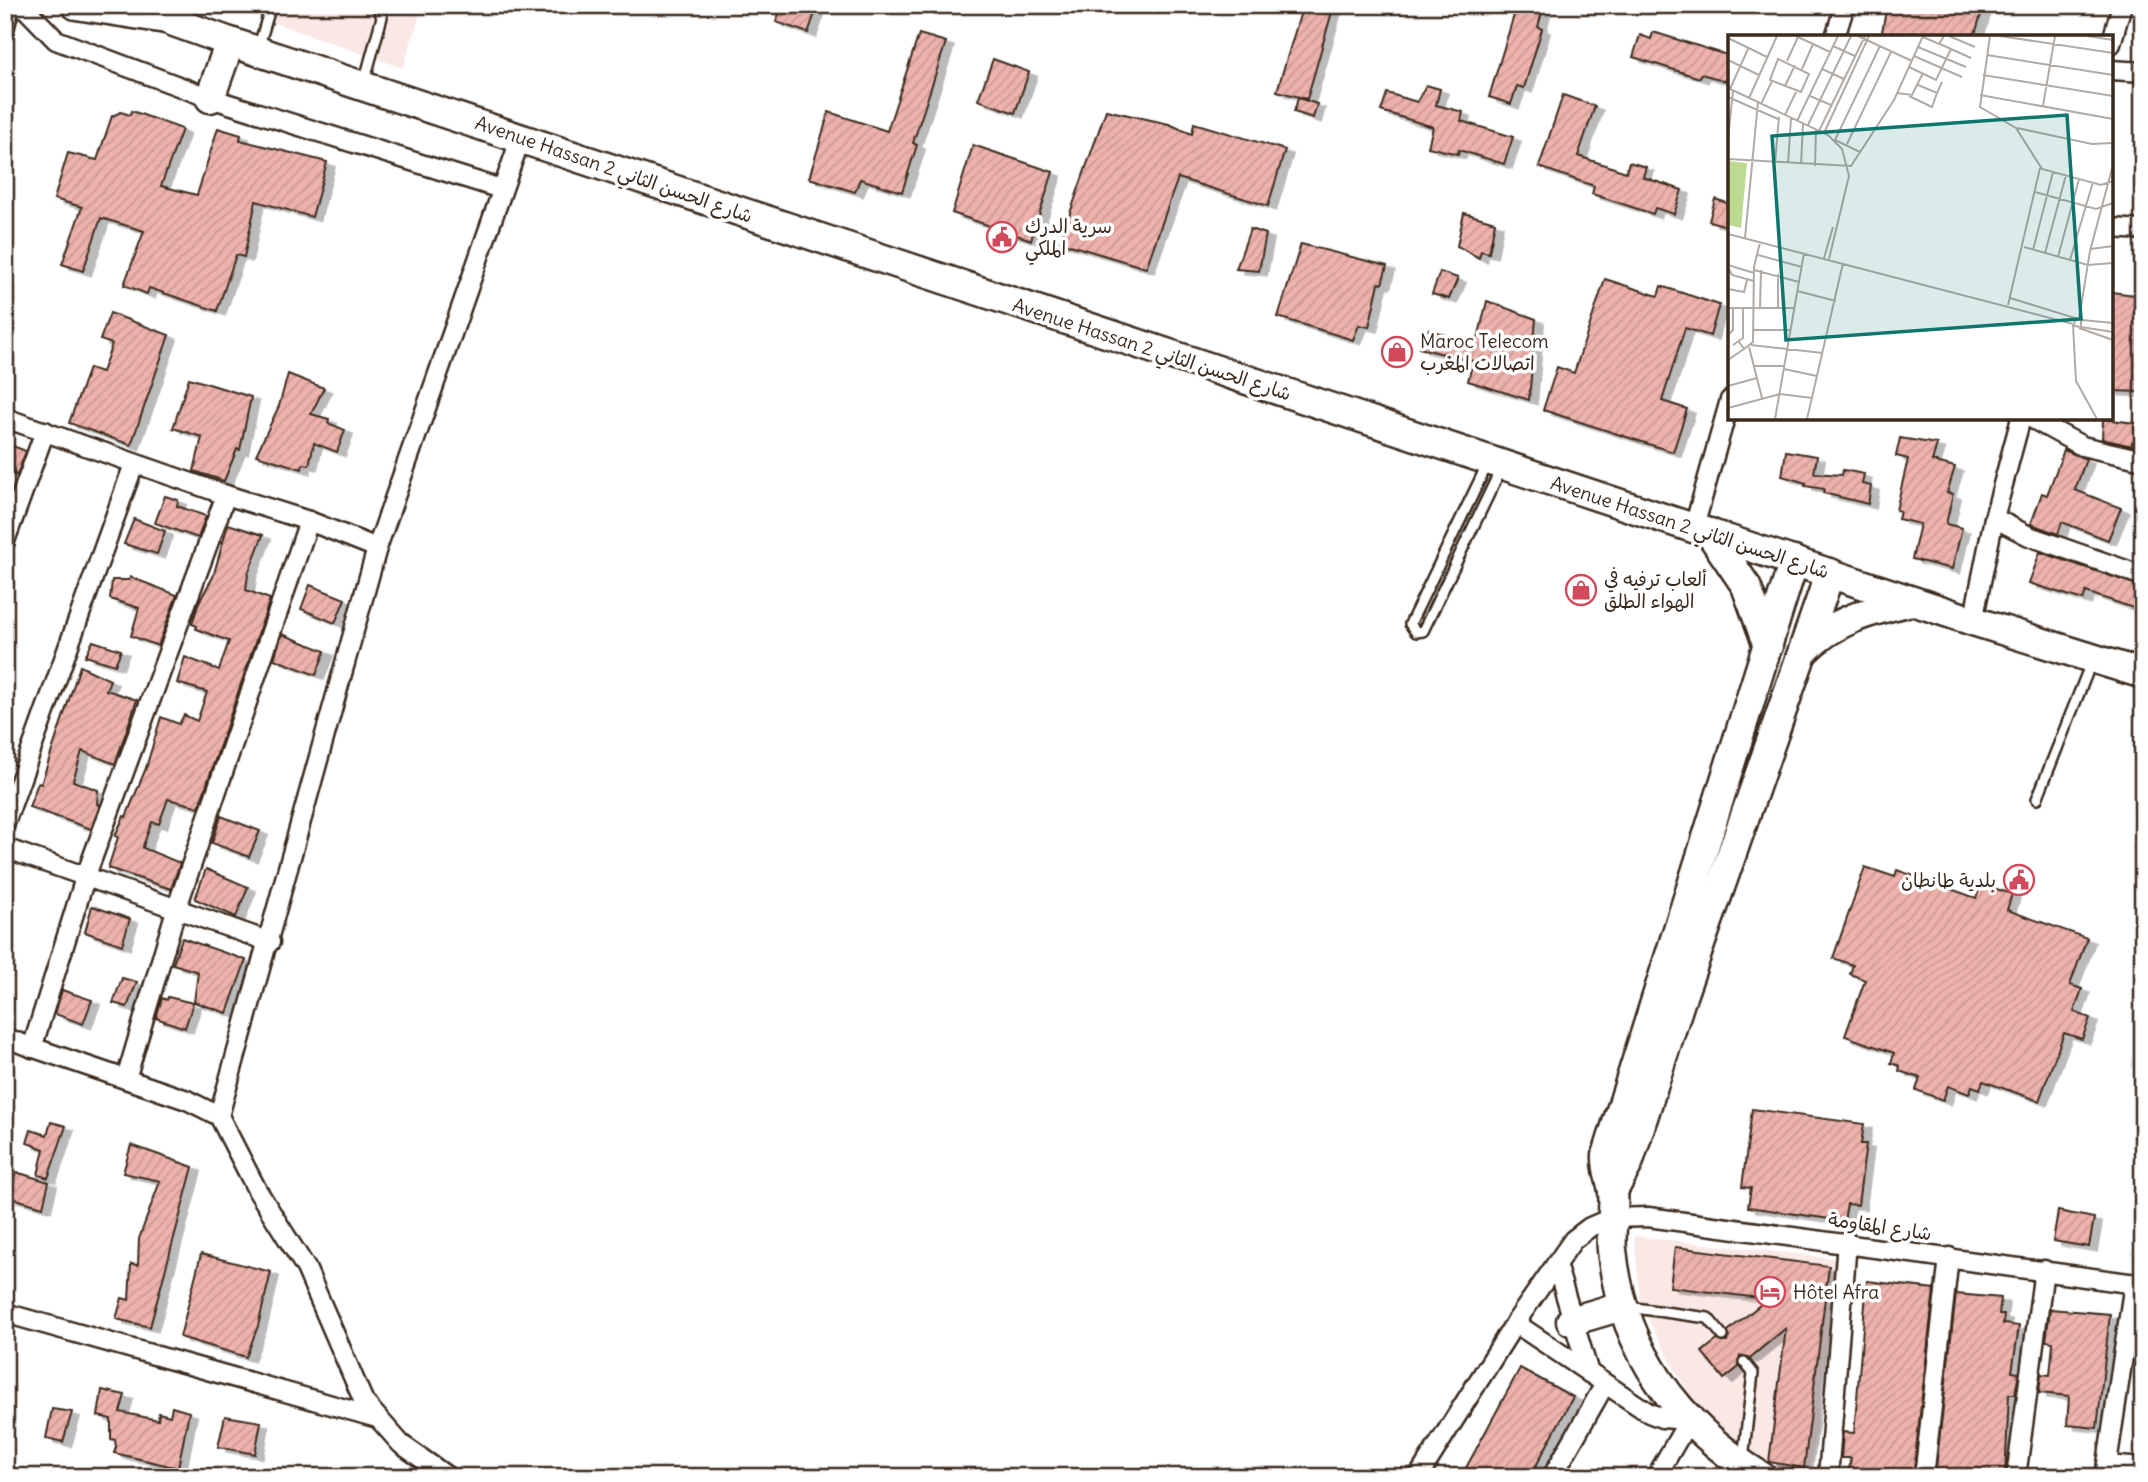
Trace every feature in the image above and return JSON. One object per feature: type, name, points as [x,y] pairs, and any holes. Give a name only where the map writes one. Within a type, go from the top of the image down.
[{"type":"main road","name":"Avenue Hassan 2 شارع الحسن الثاني","points":[[76,5],[162,14],[257,51],[363,84],[1912,601],[2143,674]]},
{"type":"main road","points":[[210,98],[230,42]]},
{"type":"main road","points":[[1702,530],[1746,586],[1768,646]]},
{"type":"main road","points":[[1752,1471],[1689,1420],[1664,1390],[1642,1356],[1622,1307],[1611,1248],[1612,1205],[1607,1155],[1794,561]]},
{"type":"main road","points":[[1612,1205],[1830,573]]},
{"type":"main road","points":[[1801,654],[1818,636],[1839,622],[1912,601]]},
{"type":"main road","points":[[1571,1321],[1622,1307]]},
{"type":"street","points":[[5,26],[10,5]]},
{"type":"street","points":[[22,5],[56,40],[210,98],[501,189]]},
{"type":"street","points":[[1836,35],[1845,5]]},
{"type":"street","points":[[2113,37],[2122,5]]},
{"type":"street","points":[[2113,70],[2143,72]]},
{"type":"street","points":[[219,1116],[270,943],[377,548],[521,137]]},
{"type":"street","points":[[2113,228],[2143,230]]},
{"type":"street","points":[[1702,530],[1728,409]]},
{"type":"street","points":[[5,418],[134,464],[309,521],[377,548]]},
{"type":"street","points":[[1973,621],[1994,519],[2020,420]]},
{"type":"street","points":[[2035,420],[2082,446],[2143,460]]},
{"type":"street","points":[[5,541],[45,431]]},
{"type":"street","points":[[5,823],[134,464]]},
{"type":"street","points":[[32,1048],[85,878],[226,495]]},
{"type":"street","points":[[1994,519],[2029,536],[2143,576]]},
{"type":"street","points":[[126,1079],[176,910],[309,521]]},
{"type":"street","points":[[5,848],[270,943]]},
{"type":"street","points":[[5,1038],[187,1100],[219,1116],[257,1190],[306,1268],[355,1386],[374,1418],[401,1444],[448,1477]]},
{"type":"street","points":[[1418,1477],[1515,1324],[1573,1240],[1612,1205]]},
{"type":"street","name":"شارع المقاومة","points":[[1612,1205],[1648,1217],[1847,1242],[2138,1284]]},
{"type":"street","points":[[1828,1477],[1847,1242]]},
{"type":"street","points":[[1924,1477],[1950,1257]]},
{"type":"street","points":[[1556,1264],[1571,1321],[1589,1373]]},
{"type":"street","points":[[2016,1477],[2044,1270]]},
{"type":"street","points":[[2138,1284],[2106,1471],[2143,1468]]},
{"type":"street","points":[[5,1313],[374,1418]]},
{"type":"street","points":[[1515,1324],[1649,1413],[1662,1418],[1689,1420],[1656,1477]]},
{"type":"street","points":[[1552,1477],[1605,1384]]},
{"type":"lane","points":[[257,51],[271,5]]},
{"type":"lane","points":[[363,84],[382,17],[377,5]]},
{"type":"lane","points":[[1496,462],[1447,583],[1423,631],[1416,632],[1410,624],[1432,576],[1496,462]]},
{"type":"lane","points":[[1432,576],[1447,583]]},
{"type":"lane","points":[[2037,799],[2093,658]]},
{"type":"lane","points":[[1622,1307],[1709,1318],[1723,1336]]},
{"type":"lane","points":[[1744,1362],[1754,1373],[1752,1471]]},
{"type":"shaded area","points":[[224,5],[423,5],[403,68]]},
{"type":"shaded area","points":[[1634,1236],[1838,1259],[1810,1477],[1764,1469],[1694,1404],[1641,1306]]},
{"type":"building","points":[[782,5],[818,5],[808,33],[776,22]]},
{"type":"building","points":[[1303,5],[1334,5],[1307,99],[1277,91]]},
{"type":"building","points":[[1517,5],[1543,8],[1538,27],[1542,29],[1524,88],[1517,86],[1511,104],[1489,97]]},
{"type":"building","points":[[1887,5],[1984,5],[1975,35],[1881,35]]},
{"type":"building","points":[[1653,32],[1728,55],[1728,81],[1701,74],[1700,78],[1633,57],[1640,35],[1651,39]]},
{"type":"building","points":[[919,34],[946,42],[913,143],[917,145],[902,192],[860,179],[855,192],[809,178],[829,112],[887,131]]},
{"type":"building","points":[[993,59],[1029,72],[1015,113],[978,100]]},
{"type":"building","points":[[1426,85],[1440,89],[1436,105],[1463,112],[1461,121],[1513,137],[1504,164],[1459,150],[1458,154],[1428,147],[1433,127],[1381,111],[1387,93],[1417,102]]},
{"type":"building","points":[[1563,95],[1595,106],[1578,156],[1626,172],[1629,162],[1646,167],[1643,177],[1682,190],[1674,214],[1655,208],[1653,214],[1592,194],[1594,186],[1539,167]]},
{"type":"building","points":[[1298,98],[1317,104],[1313,118],[1294,112]]},
{"type":"building","points":[[1106,110],[1169,124],[1192,134],[1194,123],[1285,150],[1268,206],[1178,178],[1146,268],[1060,242]]},
{"type":"building","points":[[132,111],[182,129],[161,186],[197,195],[218,128],[241,135],[240,140],[327,162],[312,217],[256,201],[244,257],[236,255],[217,311],[149,288],[147,294],[124,285],[144,231],[101,218],[83,271],[62,264],[82,207],[54,199],[68,153],[97,160],[112,116],[121,112],[130,115]]},
{"type":"building","points":[[973,145],[1053,172],[1031,240],[952,213]]},
{"type":"building","points":[[1715,199],[1728,203],[1728,226],[1709,221]]},
{"type":"building","points":[[1464,213],[1495,222],[1489,253],[1481,251],[1479,258],[1457,246]]},
{"type":"building","points":[[1250,229],[1266,234],[1259,271],[1236,269]]},
{"type":"building","points":[[1301,244],[1387,266],[1382,284],[1379,283],[1369,327],[1359,325],[1353,340],[1278,317]]},
{"type":"building","points":[[1440,272],[1458,278],[1449,299],[1432,294]]},
{"type":"building","points":[[1605,279],[1658,296],[1661,286],[1719,305],[1710,336],[1685,328],[1662,401],[1687,409],[1673,452],[1543,410],[1557,367],[1574,373]]},
{"type":"building","points":[[2113,292],[2143,296],[2143,392],[2113,391]]},
{"type":"building","points":[[1487,301],[1536,319],[1529,400],[1468,381],[1473,361],[1419,348],[1429,329],[1476,347]]},
{"type":"building","points":[[110,313],[169,335],[131,445],[69,423],[89,368],[102,372],[112,344],[100,340]]},
{"type":"building","points":[[288,374],[324,388],[311,414],[329,419],[328,423],[345,430],[337,452],[314,443],[309,465],[303,464],[302,469],[256,455],[279,406]]},
{"type":"building","points":[[189,378],[251,397],[240,450],[237,449],[224,481],[194,471],[202,437],[173,428]]},
{"type":"building","points":[[2103,420],[2143,424],[2143,443],[2132,442],[2132,446],[2102,439]]},
{"type":"building","points":[[1900,438],[1937,444],[1932,461],[1955,467],[1947,493],[1953,494],[1946,524],[1962,528],[1952,569],[1912,559],[1920,524],[1898,519],[1900,511],[1896,510],[1908,459],[1896,456]]},
{"type":"building","points":[[5,443],[26,451],[17,475],[5,472]]},
{"type":"building","points":[[2064,450],[2086,459],[2075,490],[2121,508],[2108,540],[2062,522],[2058,534],[2031,524],[2042,493],[2047,495]]},
{"type":"building","points":[[1786,451],[1817,456],[1814,473],[1842,475],[1843,470],[1864,474],[1862,484],[1871,486],[1868,504],[1823,493],[1824,489],[1805,486],[1806,483],[1782,476]]},
{"type":"building","points":[[165,496],[178,500],[177,506],[206,516],[198,538],[155,523]]},
{"type":"building","points":[[134,519],[165,531],[157,554],[124,544]]},
{"type":"building","points":[[228,524],[263,535],[248,574],[246,590],[270,599],[199,807],[168,799],[159,824],[152,822],[144,843],[143,848],[180,863],[171,889],[108,868],[118,837],[115,836],[124,816],[126,817],[146,768],[161,717],[179,724],[184,715],[197,721],[207,692],[177,683],[185,657],[219,670],[229,641],[196,629],[197,626],[192,624],[199,602],[213,577]]},
{"type":"building","points":[[2040,552],[2143,587],[2139,610],[2086,592],[2083,600],[2029,583]]},
{"type":"building","points":[[130,577],[177,595],[158,646],[131,636],[139,608],[110,599],[112,580],[129,580]]},
{"type":"building","points":[[310,585],[345,599],[335,623],[301,609]]},
{"type":"building","points":[[282,634],[325,651],[316,675],[274,659]]},
{"type":"building","points":[[93,641],[121,650],[115,665],[85,656]]},
{"type":"building","points":[[80,666],[110,680],[106,690],[137,700],[115,764],[82,751],[73,781],[98,790],[97,804],[100,805],[91,829],[29,807],[38,783],[41,784]]},
{"type":"building","points":[[221,816],[260,831],[249,857],[212,843]]},
{"type":"building","points":[[1865,867],[1895,877],[1897,870],[1976,898],[1981,884],[2012,894],[2007,910],[2087,938],[2070,985],[2082,989],[2074,1012],[2090,1018],[2082,1039],[2064,1033],[2039,1101],[1983,1081],[1980,1089],[1972,1086],[1969,1094],[1948,1086],[1943,1100],[1916,1090],[1920,1078],[1899,1071],[1900,1066],[1891,1063],[1894,1053],[1845,1036],[1865,980],[1850,974],[1853,965],[1833,958]]},
{"type":"building","points":[[206,869],[248,887],[236,917],[195,899]]},
{"type":"building","points":[[92,906],[130,919],[122,945],[85,932]]},
{"type":"building","points":[[182,938],[246,960],[227,1013],[194,1002],[198,972],[173,964]]},
{"type":"building","points":[[122,978],[137,982],[127,1007],[113,1003]]},
{"type":"building","points":[[62,990],[92,1000],[83,1024],[55,1014]]},
{"type":"building","points":[[168,997],[193,1003],[185,1028],[156,1018],[162,998],[167,1000]]},
{"type":"building","points":[[1752,1109],[1864,1124],[1861,1144],[1866,1144],[1858,1205],[1847,1204],[1844,1221],[1748,1207],[1751,1188],[1742,1187]]},
{"type":"building","points":[[51,1122],[66,1126],[48,1178],[38,1175],[44,1149],[27,1143],[31,1130],[47,1135]]},
{"type":"building","points":[[131,1145],[193,1167],[150,1327],[116,1319],[122,1298],[129,1300],[131,1264],[138,1265],[139,1239],[160,1181],[123,1173]]},
{"type":"building","points":[[16,1172],[49,1182],[43,1207],[9,1197]]},
{"type":"building","points":[[2058,1211],[2094,1218],[2089,1247],[2053,1241]]},
{"type":"building","points":[[1675,1247],[1829,1266],[1804,1468],[1769,1462],[1786,1328],[1750,1358],[1740,1356],[1739,1367],[1724,1379],[1702,1352],[1717,1340],[1727,1342],[1728,1331],[1767,1299],[1670,1287]]},
{"type":"building","points":[[201,1254],[271,1272],[258,1326],[246,1357],[180,1337]]},
{"type":"building","points":[[1867,1281],[1934,1289],[1913,1477],[1848,1477],[1851,1458],[1841,1458],[1843,1432],[1854,1433]]},
{"type":"building","points":[[1956,1294],[2001,1298],[1999,1315],[2004,1315],[2003,1324],[2019,1326],[2012,1372],[2019,1373],[2015,1394],[2009,1394],[2005,1477],[1935,1477]]},
{"type":"building","points":[[2050,1309],[2110,1314],[2097,1428],[2067,1425],[2069,1396],[2039,1393],[2041,1374],[2050,1375],[2053,1342],[2046,1341]]},
{"type":"building","points":[[1520,1368],[1573,1397],[1530,1477],[1461,1477]]},
{"type":"building","points":[[102,1390],[125,1395],[120,1412],[158,1420],[159,1413],[170,1416],[172,1407],[189,1412],[178,1468],[114,1453],[116,1447],[115,1440],[111,1439],[111,1419],[98,1416]]},
{"type":"building","points":[[52,1409],[72,1412],[63,1442],[46,1438]]},
{"type":"building","points":[[225,1416],[261,1422],[255,1454],[218,1447]]},
{"type":"place","name":"سرية الدرك الملكي","points":[[1002,237]]},
{"type":"place","name":"Maroc Telecom اتصالات المغرب","points":[[1397,352]]},
{"type":"place","name":"ألعاب ترفيه في الهواء الطلق","points":[[1581,590]]},
{"type":"place","name":"بلدية طانطان","points":[[2019,880]]},
{"type":"place","name":"Hôtel Afra","points":[[1770,1292]]}]
